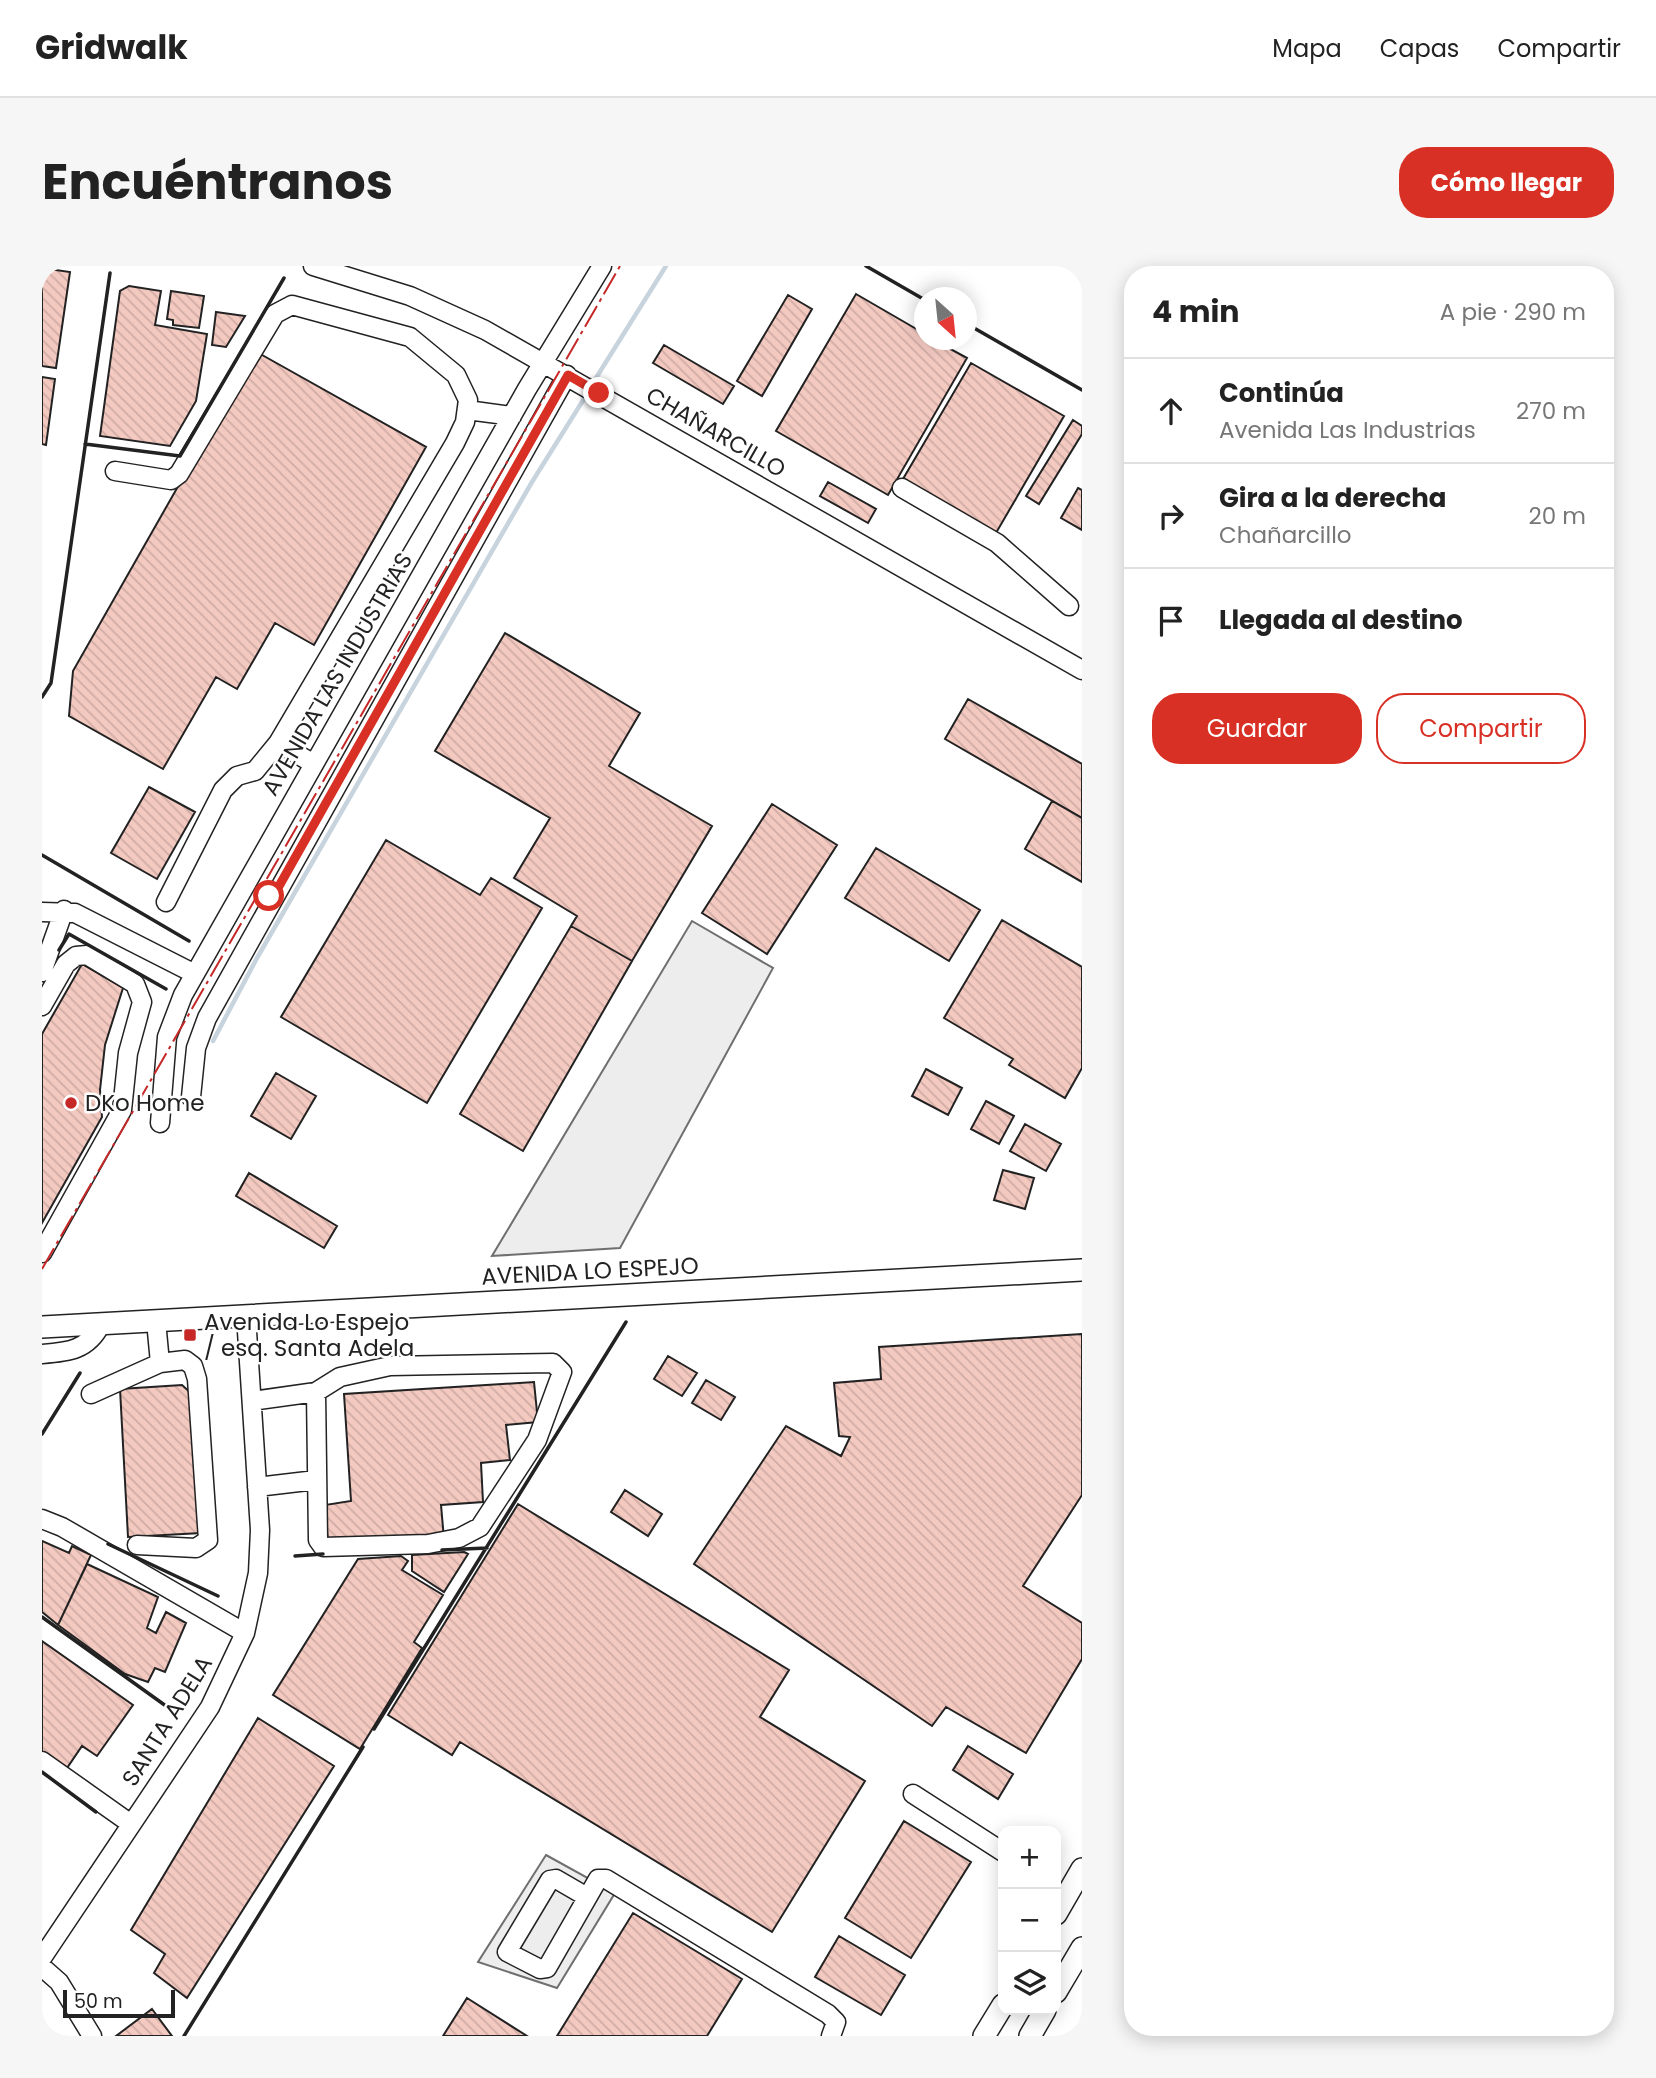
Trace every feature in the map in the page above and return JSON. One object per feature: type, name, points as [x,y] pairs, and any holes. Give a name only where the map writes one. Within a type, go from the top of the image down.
[{"type":"main road","name":"AVENIDA LO ESPEJO","points":[[42,1328],[1082,1270]]},
{"type":"main road","name":"AVENIDA LO ESPEJO","points":[[42,1314],[101,1324]]},
{"type":"main road","points":[[1062,1890],[1082,1869]]},
{"type":"main road","points":[[1061,1984],[1082,1948]]},
{"type":"main road","points":[[984,2036],[998,2013]]},
{"type":"main road","points":[[1030,2036],[1042,2015]]},
{"type":"street","name":"CHAÑARCILLO","points":[[313,266],[410,296],[545,362],[1082,670]]},
{"type":"street","name":"AVENIDA LAS INDUSTRIAS","points":[[160,1123],[164,1062],[170,1025],[195,974],[512,416],[602,266]]},
{"type":"street","points":[[115,471],[171,480],[178,474],[275,314],[292,305],[410,337],[456,375],[468,400],[456,443],[278,743],[255,771],[237,776],[223,790],[166,902]]},
{"type":"street","points":[[191,1097],[194,1064],[206,1018],[568,375]]},
{"type":"street","points":[[467,410],[512,416]]},
{"type":"street","points":[[902,488],[997,543],[1069,606]]},
{"type":"street","points":[[278,743],[314,764]]},
{"type":"street","points":[[247,881],[258,893],[274,895]]},
{"type":"street","points":[[42,912],[64,911],[161,955],[195,974]]},
{"type":"street","points":[[42,972],[64,911]]},
{"type":"street","points":[[42,1006],[65,964],[76,956],[87,955],[135,984],[142,1002],[128,1053],[122,1110],[42,1253]]},
{"type":"street","points":[[164,1062],[178,1068],[194,1064]]},
{"type":"street","name":"SANTA ADELA","points":[[42,1958],[210,1707],[245,1633],[258,1573],[257,1487],[246,1316]]},
{"type":"street","points":[[156,1321],[160,1363]]},
{"type":"street","points":[[42,1354],[81,1348],[94,1337],[101,1324]]},
{"type":"street","points":[[91,1394],[160,1363],[186,1360],[193,1366],[197,1379],[208,1540],[196,1548],[136,1545]]},
{"type":"street","points":[[252,1401],[316,1392],[340,1377],[390,1366],[553,1363],[562,1372],[537,1440],[480,1527],[459,1538],[428,1544],[323,1547],[316,1532],[316,1392]]},
{"type":"street","points":[[257,1487],[316,1480]]},
{"type":"street","points":[[42,1519],[62,1527],[245,1633]]},
{"type":"street","points":[[42,1761],[131,1824]]},
{"type":"street","points":[[913,1794],[998,1849]]},
{"type":"street","points":[[587,1897],[556,1879],[550,1880],[507,1952],[540,1969],[547,1968],[598,1880],[606,1879],[828,2014],[836,2022],[831,2036]]},
{"type":"street","points":[[42,1967],[59,1982],[92,2036]]},
{"type":"shaded area","points":[[692,921],[773,968],[620,1248],[492,1256]]},
{"type":"shaded area","points":[[546,1855],[615,1893],[557,1988],[478,1962]]},
{"type":"building","points":[[42,268],[70,272],[56,368],[42,366]]},
{"type":"building","points":[[129,286],[161,291],[155,325],[207,334],[196,401],[170,446],[100,436],[120,291]]},
{"type":"building","points":[[171,291],[204,296],[199,328],[173,325],[173,320],[167,319]]},
{"type":"building","points":[[856,294],[914,328],[914,350],[952,350],[967,358],[888,495],[776,431]]},
{"type":"building","points":[[788,295],[812,309],[762,396],[737,381]]},
{"type":"building","points":[[216,312],[245,316],[226,347],[212,345]]},
{"type":"building","points":[[664,345],[734,386],[723,404],[653,363]]},
{"type":"building","points":[[255,351],[426,447],[314,645],[275,623],[237,689],[216,677],[163,769],[69,716],[73,671]]},
{"type":"building","points":[[971,363],[1064,416],[996,533],[903,479]]},
{"type":"building","points":[[42,377],[55,379],[46,445],[42,444]]},
{"type":"building","points":[[1073,420],[1082,426],[1082,434],[1039,504],[1026,496]]},
{"type":"building","points":[[828,482],[876,509],[868,523],[820,496]]},
{"type":"building","points":[[1078,488],[1082,490],[1082,530],[1061,518]]},
{"type":"building","points":[[505,633],[640,713],[609,766],[712,826],[632,961],[571,926],[577,916],[514,878],[550,818],[435,751]]},
{"type":"building","points":[[968,699],[1082,764],[1082,818],[945,739]]},
{"type":"building","points":[[149,787],[195,812],[157,879],[111,853]]},
{"type":"building","points":[[1052,801],[1082,818],[1082,882],[1025,849]]},
{"type":"building","points":[[772,804],[837,845],[767,954],[702,913]]},
{"type":"building","points":[[386,840],[480,895],[491,878],[542,908],[427,1103],[281,1017]]},
{"type":"building","points":[[876,848],[980,910],[949,961],[845,898]]},
{"type":"building","points":[[1002,920],[1082,967],[1082,1068],[1065,1098],[1009,1065],[1013,1059],[944,1018]]},
{"type":"building","points":[[571,926],[632,961],[523,1151],[460,1114]]},
{"type":"building","name":"DKo Home","points":[[82,964],[123,988],[105,1045],[100,1090],[102,1117],[42,1223],[42,1034]]},
{"type":"building","points":[[926,1069],[962,1088],[948,1115],[912,1096]]},
{"type":"building","points":[[276,1073],[316,1096],[291,1139],[251,1116]]},
{"type":"building","points":[[986,1101],[1014,1116],[999,1144],[971,1129]]},
{"type":"building","points":[[1025,1124],[1061,1144],[1046,1171],[1010,1151]]},
{"type":"building","points":[[1003,1170],[1034,1178],[1025,1209],[994,1200]]},
{"type":"building","points":[[249,1173],[337,1226],[324,1248],[236,1196]]},
{"type":"building","points":[[1082,1334],[1082,1495],[1023,1586],[1082,1623],[1082,1659],[1026,1753],[946,1707],[932,1726],[694,1564],[786,1426],[841,1456],[850,1437],[839,1436],[834,1383],[881,1379],[879,1347]]},
{"type":"building","points":[[668,1356],[697,1373],[682,1396],[654,1379]]},
{"type":"building","points":[[706,1380],[735,1397],[721,1420],[692,1403]]},
{"type":"building","points":[[534,1382],[538,1422],[506,1425],[510,1460],[481,1463],[483,1502],[441,1505],[444,1539],[328,1543],[325,1505],[351,1501],[344,1394]]},
{"type":"building","points":[[182,1385],[194,1396],[201,1533],[128,1537],[120,1389]]},
{"type":"building","points":[[625,1490],[662,1514],[648,1536],[611,1512]]},
{"type":"building","points":[[518,1504],[789,1670],[760,1717],[865,1781],[772,1932],[460,1742],[452,1755],[388,1715]]},
{"type":"building","points":[[42,1541],[69,1553],[72,1546],[91,1555],[58,1625],[42,1612]]},
{"type":"building","points":[[468,1554],[444,1592],[412,1571],[412,1555]]},
{"type":"building","points":[[401,1556],[408,1561],[402,1570],[443,1595],[414,1642],[422,1648],[360,1749],[273,1695],[358,1559]]},
{"type":"building","points":[[87,1564],[158,1597],[147,1628],[156,1633],[166,1612],[186,1623],[165,1672],[155,1668],[148,1682],[125,1674],[58,1625]]},
{"type":"building","points":[[42,1641],[133,1705],[97,1756],[82,1746],[65,1771],[42,1755]]},
{"type":"building","points":[[258,1718],[334,1766],[187,1998],[154,1973],[165,1954],[131,1930]]},
{"type":"building","points":[[968,1746],[1013,1774],[998,1799],[953,1770]]},
{"type":"building","points":[[904,1821],[971,1862],[911,1958],[845,1918]]},
{"type":"building","points":[[633,1913],[742,1979],[707,2036],[557,2036]]},
{"type":"building","points":[[839,1936],[905,1975],[881,2015],[815,1977]]},
{"type":"building","points":[[467,1998],[527,2036],[443,2036]]},
{"type":"building","points":[[152,2009],[172,2036],[116,2036]]},
{"type":"waterway","points":[[591,386],[666,266]]},
{"type":"waterway","points":[[213,1041],[257,958],[532,482],[587,394]]},
{"type":"wall","points":[[866,266],[914,294]]},
{"type":"wall","points":[[42,697],[51,683],[110,273]]},
{"type":"wall","points":[[85,444],[180,456],[284,278]]},
{"type":"wall","points":[[977,330],[1082,390]]},
{"type":"wall","points":[[42,855],[189,941]]},
{"type":"wall","points":[[59,950],[69,934],[166,989]]},
{"type":"wall","points":[[374,1729],[626,1322]]},
{"type":"wall","points":[[42,1434],[80,1373]]},
{"type":"wall","points":[[108,1544],[218,1596]]},
{"type":"wall","points":[[442,1550],[487,1548]]},
{"type":"wall","points":[[295,1556],[323,1554]]},
{"type":"wall","points":[[42,1617],[166,1706]]},
{"type":"wall","points":[[184,2036],[363,1747]]},
{"type":"wall","points":[[42,1772],[96,1812]]},
{"type":"power","points":[[42,1269],[620,266]]},
{"type":"place","name":"DKo Home","points":[[71,1103]]},
{"type":"place","name":"Avenida Lo Espejo / esq. Santa Adela","points":[[190,1335]]},
{"type":"route","points":[[269,896],[274,895],[568,375],[599,393]]}]
